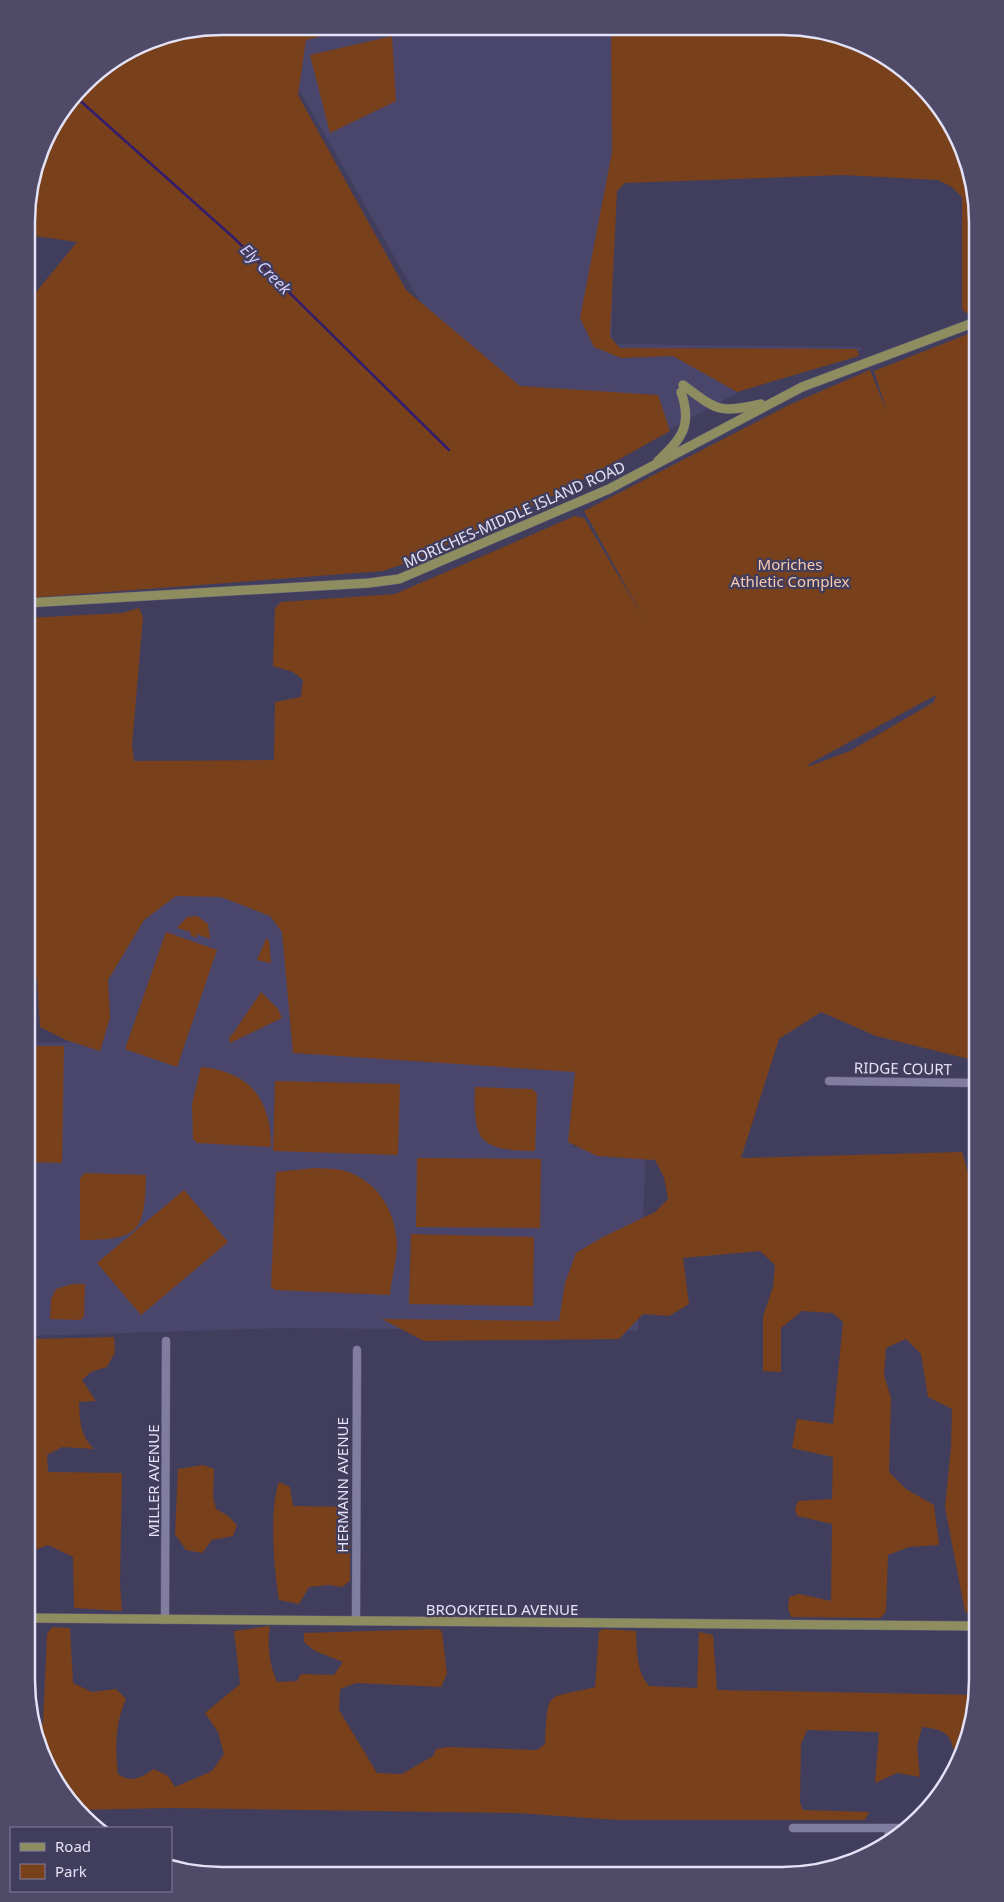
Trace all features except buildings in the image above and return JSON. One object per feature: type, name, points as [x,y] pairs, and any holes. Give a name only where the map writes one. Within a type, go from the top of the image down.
[{"type":"main road","name":"MORICHES-MIDDLE ISLAND ROAD","points":[[35,603],[392,580],[407,576],[577,503],[650,469],[775,400],[816,382],[879,360],[969,325]]},
{"type":"main road","points":[[650,469],[678,441],[684,428],[686,410],[682,388],[709,405],[720,409],[737,410],[775,400]]},
{"type":"main road","name":"BROOKFIELD AVENUE","points":[[35,1618],[969,1626]]},
{"type":"street","name":"RIDGE COURT","points":[[829,1081],[969,1083]]},
{"type":"street","name":"MILLER AVENUE","points":[[165,1620],[166,1341]]},
{"type":"street","name":"HERMANN AVENUE","points":[[356,1350],[356,1621]]},
{"type":"street","points":[[794,1828],[896,1828]]},
{"type":"street","points":[[889,1828],[889,1834]]},
{"type":"shaded area","points":[[268,35],[613,35],[612,344],[862,347],[861,351],[801,363],[735,394],[568,485],[444,344]]},
{"type":"shaded area","points":[[131,890],[294,894],[576,1061],[573,1147],[646,1152],[638,1331],[286,1328],[35,1336],[35,1043],[93,1042]]},
{"type":"green space","points":[[210,35],[326,35],[306,40],[298,95],[406,290],[520,386],[658,395],[670,431],[557,494],[409,562],[383,571],[35,597],[35,293],[77,242],[35,236],[35,210],[41,173],[54,139],[66,118],[99,81],[118,66],[139,54],[173,41]]},
{"type":"green space","points":[[611,35],[794,35],[831,41],[854,49],[886,66],[923,99],[938,118],[955,150],[963,173],[969,210],[969,312],[966,313],[962,309],[962,197],[952,187],[938,180],[843,175],[625,183],[617,191],[610,337],[620,348],[857,349],[859,356],[737,392],[673,356],[621,358],[594,347],[580,318],[612,152]]},
{"type":"green space","points":[[392,36],[396,101],[330,133],[310,55]]},
{"type":"green space","name":"Moriches Athletic Complex","points":[[969,334],[969,1059],[876,1036],[821,1012],[779,1039],[741,1158],[962,1152],[969,1176],[969,1613],[965,1612],[945,1507],[951,1447],[952,1409],[928,1397],[921,1354],[906,1339],[886,1348],[884,1375],[891,1398],[889,1472],[906,1489],[934,1505],[939,1545],[909,1547],[888,1555],[886,1612],[880,1618],[791,1617],[788,1608],[789,1597],[799,1594],[831,1601],[832,1524],[797,1516],[795,1509],[798,1501],[832,1499],[833,1457],[792,1448],[797,1419],[833,1424],[843,1322],[833,1313],[802,1311],[781,1328],[781,1372],[763,1371],[763,1316],[773,1287],[775,1265],[760,1251],[683,1258],[689,1304],[669,1316],[643,1314],[619,1339],[424,1341],[382,1319],[559,1321],[565,1283],[576,1253],[603,1237],[655,1212],[668,1199],[664,1177],[655,1160],[597,1156],[568,1142],[575,1072],[293,1053],[282,932],[270,916],[221,897],[176,896],[144,920],[108,980],[110,1018],[100,1051],[66,1040],[40,1027],[37,979],[35,977],[35,618],[122,613],[139,608],[143,617],[132,745],[134,761],[274,760],[275,702],[301,697],[303,680],[293,672],[273,666],[275,608],[281,602],[395,594],[575,516],[584,518],[643,617],[584,511],[789,405],[870,370],[887,412],[874,371]],"holes":[[[936,695],[934,702],[850,751],[810,766],[807,765]]]},
{"type":"green space","points":[[197,916],[208,924],[210,939],[197,934],[196,938],[190,935],[191,932],[177,928],[187,917]]},
{"type":"green space","points":[[166,932],[217,950],[177,1067],[125,1049]]},
{"type":"green space","points":[[266,939],[269,940],[271,963],[257,960]]},
{"type":"green space","points":[[261,992],[278,1009],[282,1018],[230,1043],[229,1037]]},
{"type":"green space","points":[[35,1046],[64,1046],[62,1163],[35,1162]]},
{"type":"green space","points":[[201,1067],[233,1075],[245,1082],[254,1091],[262,1102],[267,1115],[271,1147],[197,1143],[193,1139],[192,1104]]},
{"type":"green space","points":[[275,1081],[400,1084],[398,1155],[273,1151]]},
{"type":"green space","points":[[475,1087],[532,1089],[537,1094],[535,1151],[502,1148],[491,1145],[484,1140],[479,1132],[476,1120]]},
{"type":"green space","points":[[417,1158],[541,1159],[540,1228],[416,1227]]},
{"type":"green space","points":[[314,1168],[341,1170],[357,1176],[367,1182],[383,1199],[393,1221],[397,1245],[390,1295],[275,1290],[271,1287],[276,1172]]},
{"type":"green space","points":[[85,1173],[146,1175],[143,1210],[140,1221],[134,1229],[126,1235],[115,1238],[80,1240],[80,1178]]},
{"type":"green space","points":[[184,1190],[228,1242],[141,1315],[97,1263]]},
{"type":"green space","points":[[411,1234],[534,1237],[533,1306],[409,1304]]},
{"type":"green space","points":[[72,1284],[85,1284],[84,1316],[81,1320],[50,1319],[51,1299],[56,1289]]},
{"type":"green space","points":[[114,1337],[115,1352],[107,1367],[91,1372],[82,1380],[96,1401],[79,1402],[80,1422],[83,1433],[94,1449],[62,1447],[47,1455],[48,1472],[122,1473],[120,1583],[122,1611],[74,1608],[73,1557],[48,1545],[35,1550],[36,1339]]},
{"type":"green space","points":[[203,1465],[214,1469],[213,1497],[216,1509],[227,1515],[237,1525],[233,1536],[212,1540],[202,1553],[186,1550],[175,1534],[178,1469]]},
{"type":"green space","points":[[279,1482],[290,1487],[293,1506],[346,1507],[350,1516],[350,1581],[342,1587],[329,1585],[309,1587],[299,1604],[279,1600],[275,1573],[273,1524]]},
{"type":"green space","points":[[270,1626],[269,1654],[277,1682],[297,1681],[301,1674],[334,1675],[343,1662],[315,1651],[304,1642],[304,1633],[438,1629],[442,1632],[447,1674],[441,1687],[356,1683],[340,1689],[339,1710],[377,1773],[402,1774],[433,1756],[436,1749],[448,1747],[537,1750],[545,1744],[547,1713],[552,1699],[557,1696],[595,1687],[599,1631],[604,1629],[636,1631],[639,1667],[649,1686],[697,1688],[699,1632],[713,1635],[717,1690],[969,1695],[963,1729],[954,1754],[951,1742],[945,1733],[932,1728],[922,1727],[917,1746],[920,1777],[897,1773],[875,1783],[879,1732],[807,1730],[801,1744],[800,1803],[803,1810],[869,1812],[865,1820],[618,1820],[516,1813],[170,1808],[88,1810],[60,1774],[49,1752],[41,1729],[43,1722],[47,1634],[52,1627],[70,1628],[73,1683],[92,1692],[116,1689],[126,1699],[122,1708],[117,1736],[118,1774],[132,1779],[141,1777],[154,1769],[168,1776],[175,1787],[212,1771],[224,1754],[218,1732],[205,1713],[240,1684],[234,1631]]},
{"type":"waterway","name":"Ely Creek","points":[[80,100],[234,238],[449,450]]}]
